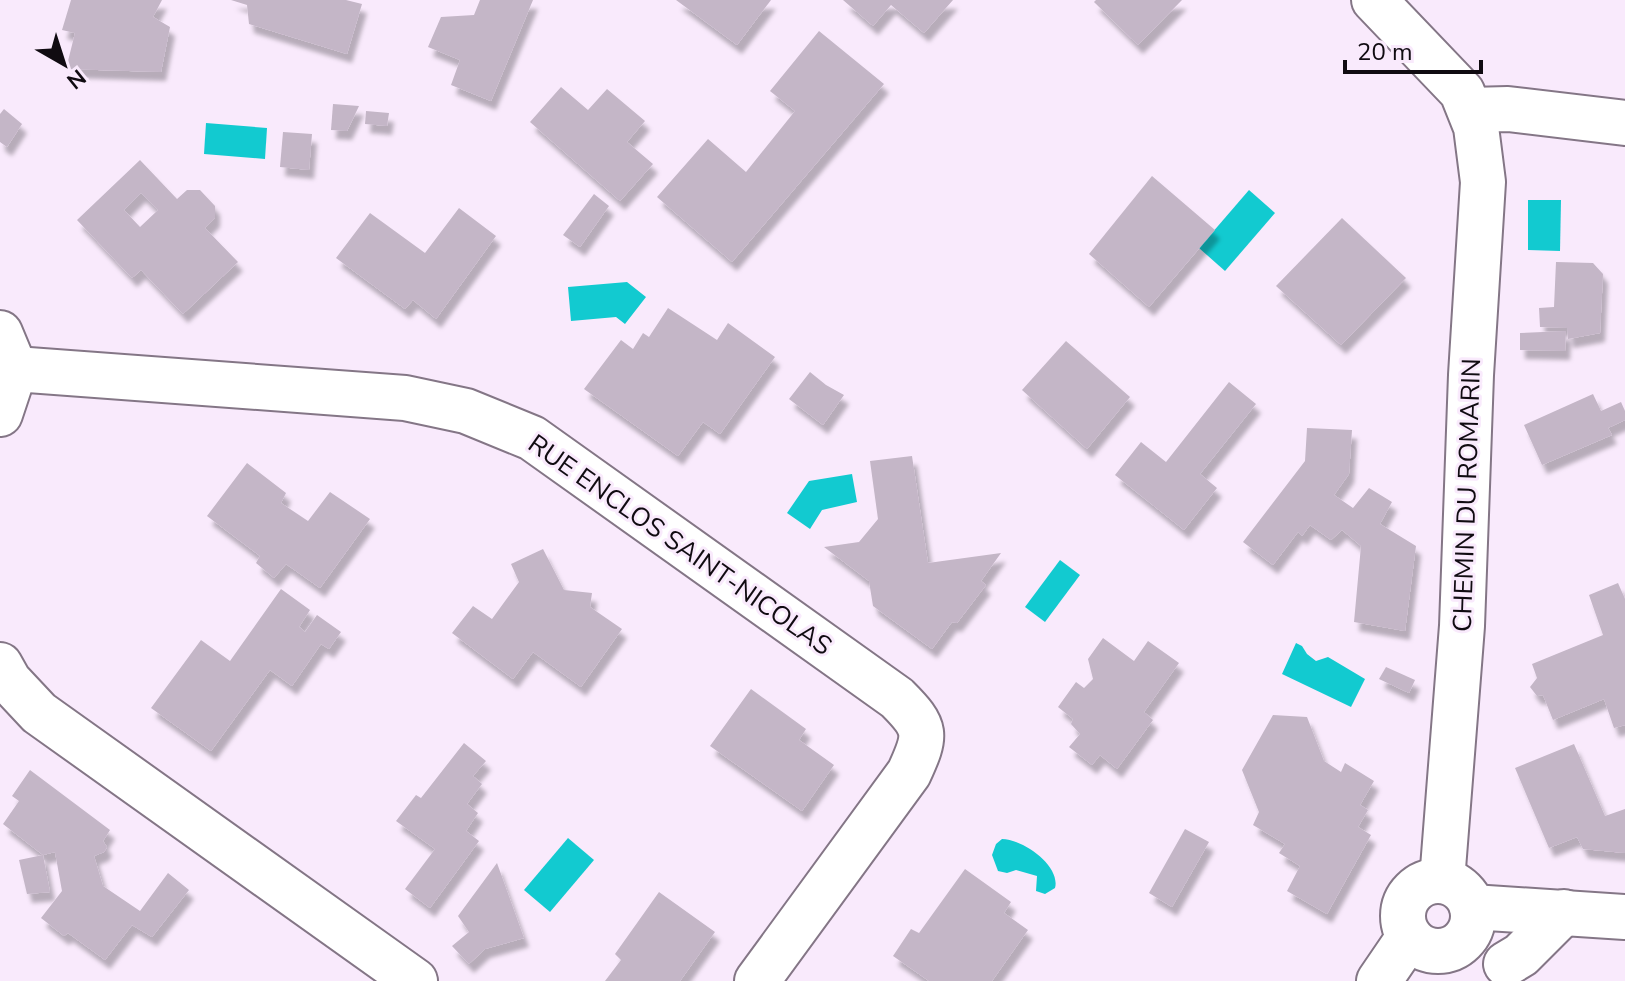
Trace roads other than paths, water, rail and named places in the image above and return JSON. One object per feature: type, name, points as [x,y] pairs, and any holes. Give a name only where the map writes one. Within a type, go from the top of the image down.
[{"type":"street","name":"CHEMIN DU ROMARIN","points":[[1374,0],[1462,92],[1476,127],[1483,182],[1471,375],[1462,626],[1459,910]]},
{"type":"street","points":[[1470,110],[1508,109],[1625,123]]},
{"type":"street","name":"RUE ENCLOS SAINT-NICOLAS","points":[[0,414],[7,351],[405,398],[466,411],[532,438],[897,698],[919,720],[922,745],[909,773],[757,981]]},
{"type":"street","points":[[0,665],[9,681],[39,713],[415,981]]},
{"type":"street","points":[[1459,910],[1440,951],[1428,950],[1409,937],[1403,915],[1405,903],[1419,886],[1459,910],[1510,972],[1521,955],[1564,912]]},
{"type":"street","points":[[1459,910],[1564,912],[1625,917]]},
{"type":"street","points":[[1379,981],[1409,937]]},
{"type":"water","points":[[206,123],[267,128],[265,159],[204,154]]},
{"type":"water","points":[[1249,190],[1275,213],[1225,271],[1199,248]]},
{"type":"water","points":[[1528,200],[1561,200],[1560,251],[1528,250]]},
{"type":"water","points":[[627,282],[646,297],[625,324],[616,317],[571,321],[568,287]]},
{"type":"water","points":[[852,474],[857,502],[822,510],[810,529],[787,513],[809,481]]},
{"type":"water","points":[[1060,560],[1080,575],[1045,622],[1025,607]]},
{"type":"water","points":[[1296,643],[1316,661],[1328,657],[1365,679],[1351,707],[1282,674]]},
{"type":"water","points":[[568,838],[594,860],[550,912],[524,890]]},
{"type":"water","points":[[1002,839],[1011,840],[1039,855],[1052,871],[1055,888],[1045,894],[1036,891],[1037,876],[1016,870],[1007,873],[998,871],[992,855],[996,844]]}]
